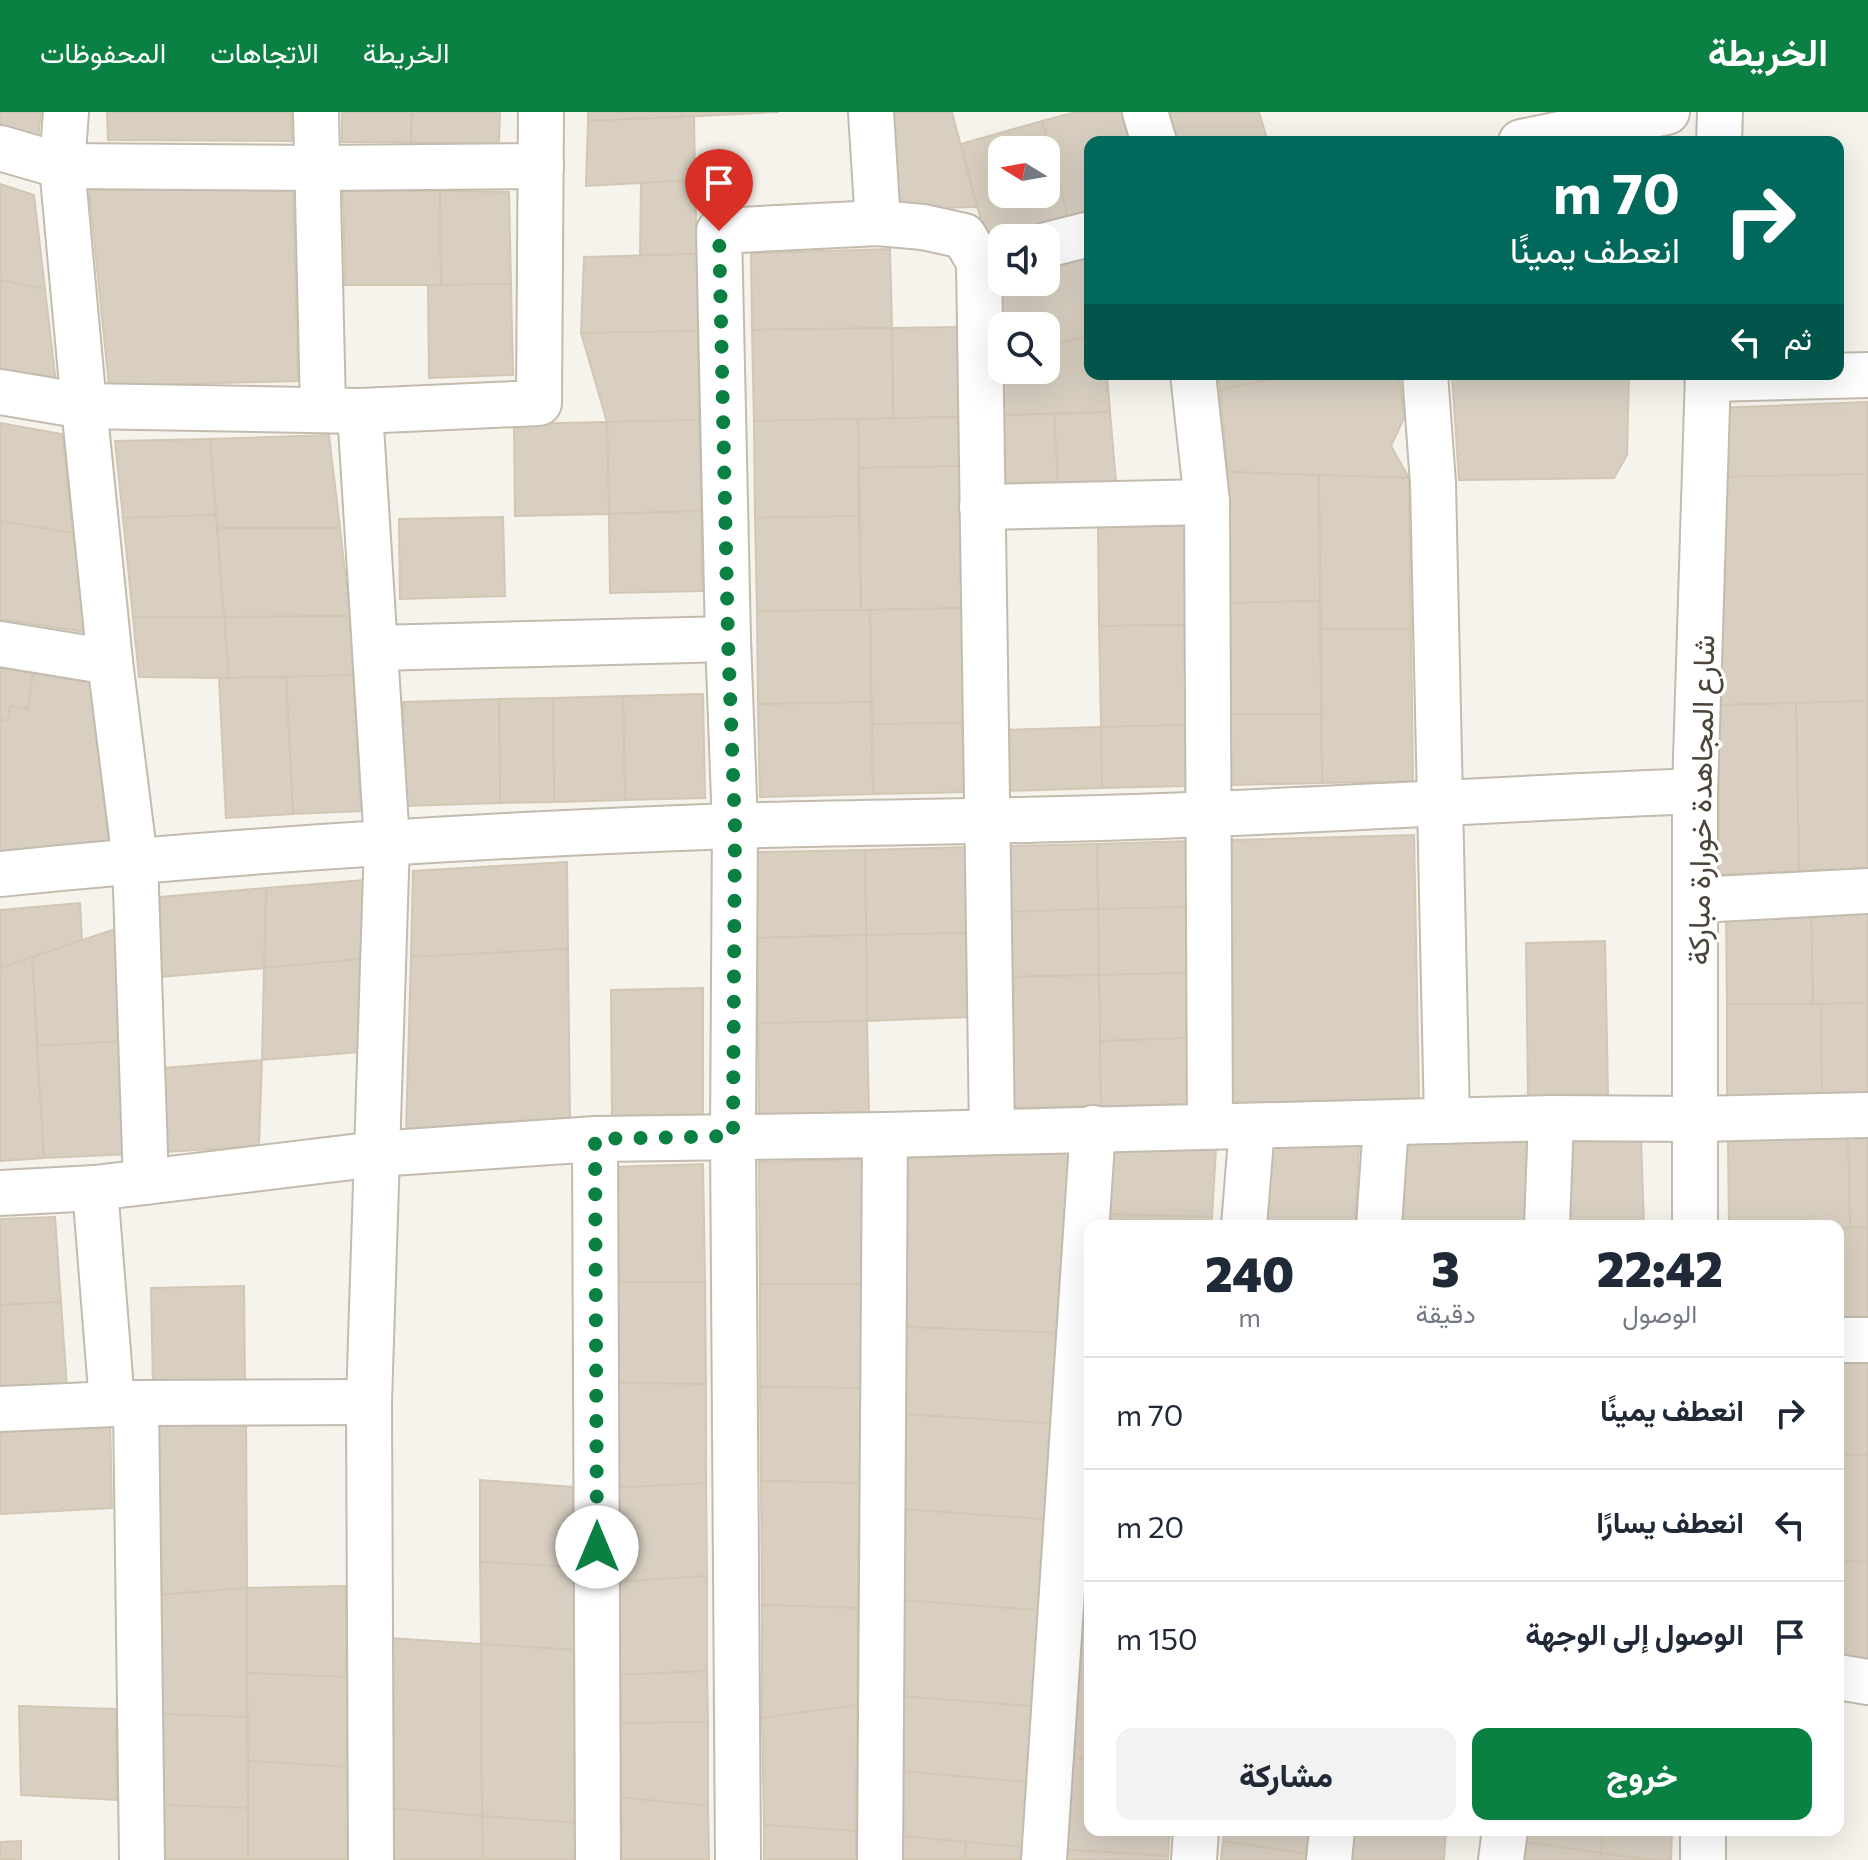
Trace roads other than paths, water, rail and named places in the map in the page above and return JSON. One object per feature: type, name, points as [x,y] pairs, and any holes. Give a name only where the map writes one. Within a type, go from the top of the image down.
[{"type":"street","points":[[66,112],[62,166],[84,406],[110,662],[135,860],[146,1182]]},
{"type":"street","points":[[316,112],[317,168],[341,409],[376,648],[387,842],[369,1402],[371,1860]]},
{"type":"street","points":[[0,392],[84,406],[341,409],[539,403],[541,112]]},
{"type":"street","points":[[871,112],[878,223]]},
{"type":"street","points":[[1145,112],[1152,136]]},
{"type":"street","points":[[1550,136],[1667,112]]},
{"type":"street","points":[[1719,136],[1720,112]]},
{"type":"street","points":[[0,148],[62,166],[541,166]]},
{"type":"street","points":[[738,1860],[733,1136],[735,826],[719,231],[878,223],[923,227],[964,236],[988,257]]},
{"type":"street","points":[[1060,242],[1084,236]]},
{"type":"street","points":[[989,296],[982,507],[992,1132]]},
{"type":"street","points":[[1844,375],[1868,375]]},
{"type":"street","points":[[1194,380],[1207,502],[1210,1126]]},
{"type":"street","points":[[1425,380],[1433,483],[1447,1121]]},
{"type":"street","name":"شارع المجاهدة خورارة مباركة","points":[[1695,1220],[1695,791],[1708,380]]},
{"type":"street","points":[[982,507],[1207,502]]},
{"type":"street","points":[[376,648],[728,639]]},
{"type":"street","points":[[0,644],[110,662]]},
{"type":"street","points":[[0,874],[135,860],[387,842],[735,826],[1208,815],[1440,801],[1695,791]]},
{"type":"street","points":[[1697,900],[1868,891]]},
{"type":"street","points":[[0,1193],[95,1188],[377,1154],[595,1139],[1252,1127],[1551,1118],[1868,1115]]},
{"type":"street","points":[[1547,1220],[1551,1118]]},
{"type":"street","points":[[1379,1220],[1386,1124]]},
{"type":"street","points":[[1244,1220],[1252,1127]]},
{"type":"street","points":[[1087,1220],[1093,1128]]},
{"type":"street","points":[[880,1860],[885,1135]]},
{"type":"street","points":[[595,1139],[598,1860]]},
{"type":"street","points":[[95,1188],[124,1403],[142,1860]]},
{"type":"street","points":[[1044,1860],[1084,1262]]},
{"type":"street","points":[[1844,1340],[1868,1340]]},
{"type":"street","points":[[0,1409],[124,1403],[369,1402]]},
{"type":"street","points":[[1844,1678],[1868,1682]]},
{"type":"street","points":[[1194,1860],[1196,1836]]},
{"type":"street","points":[[1329,1860],[1331,1836]]},
{"type":"street","points":[[1501,1860],[1504,1836]]},
{"type":"street","points":[[1703,1836],[1703,1860]]}]
